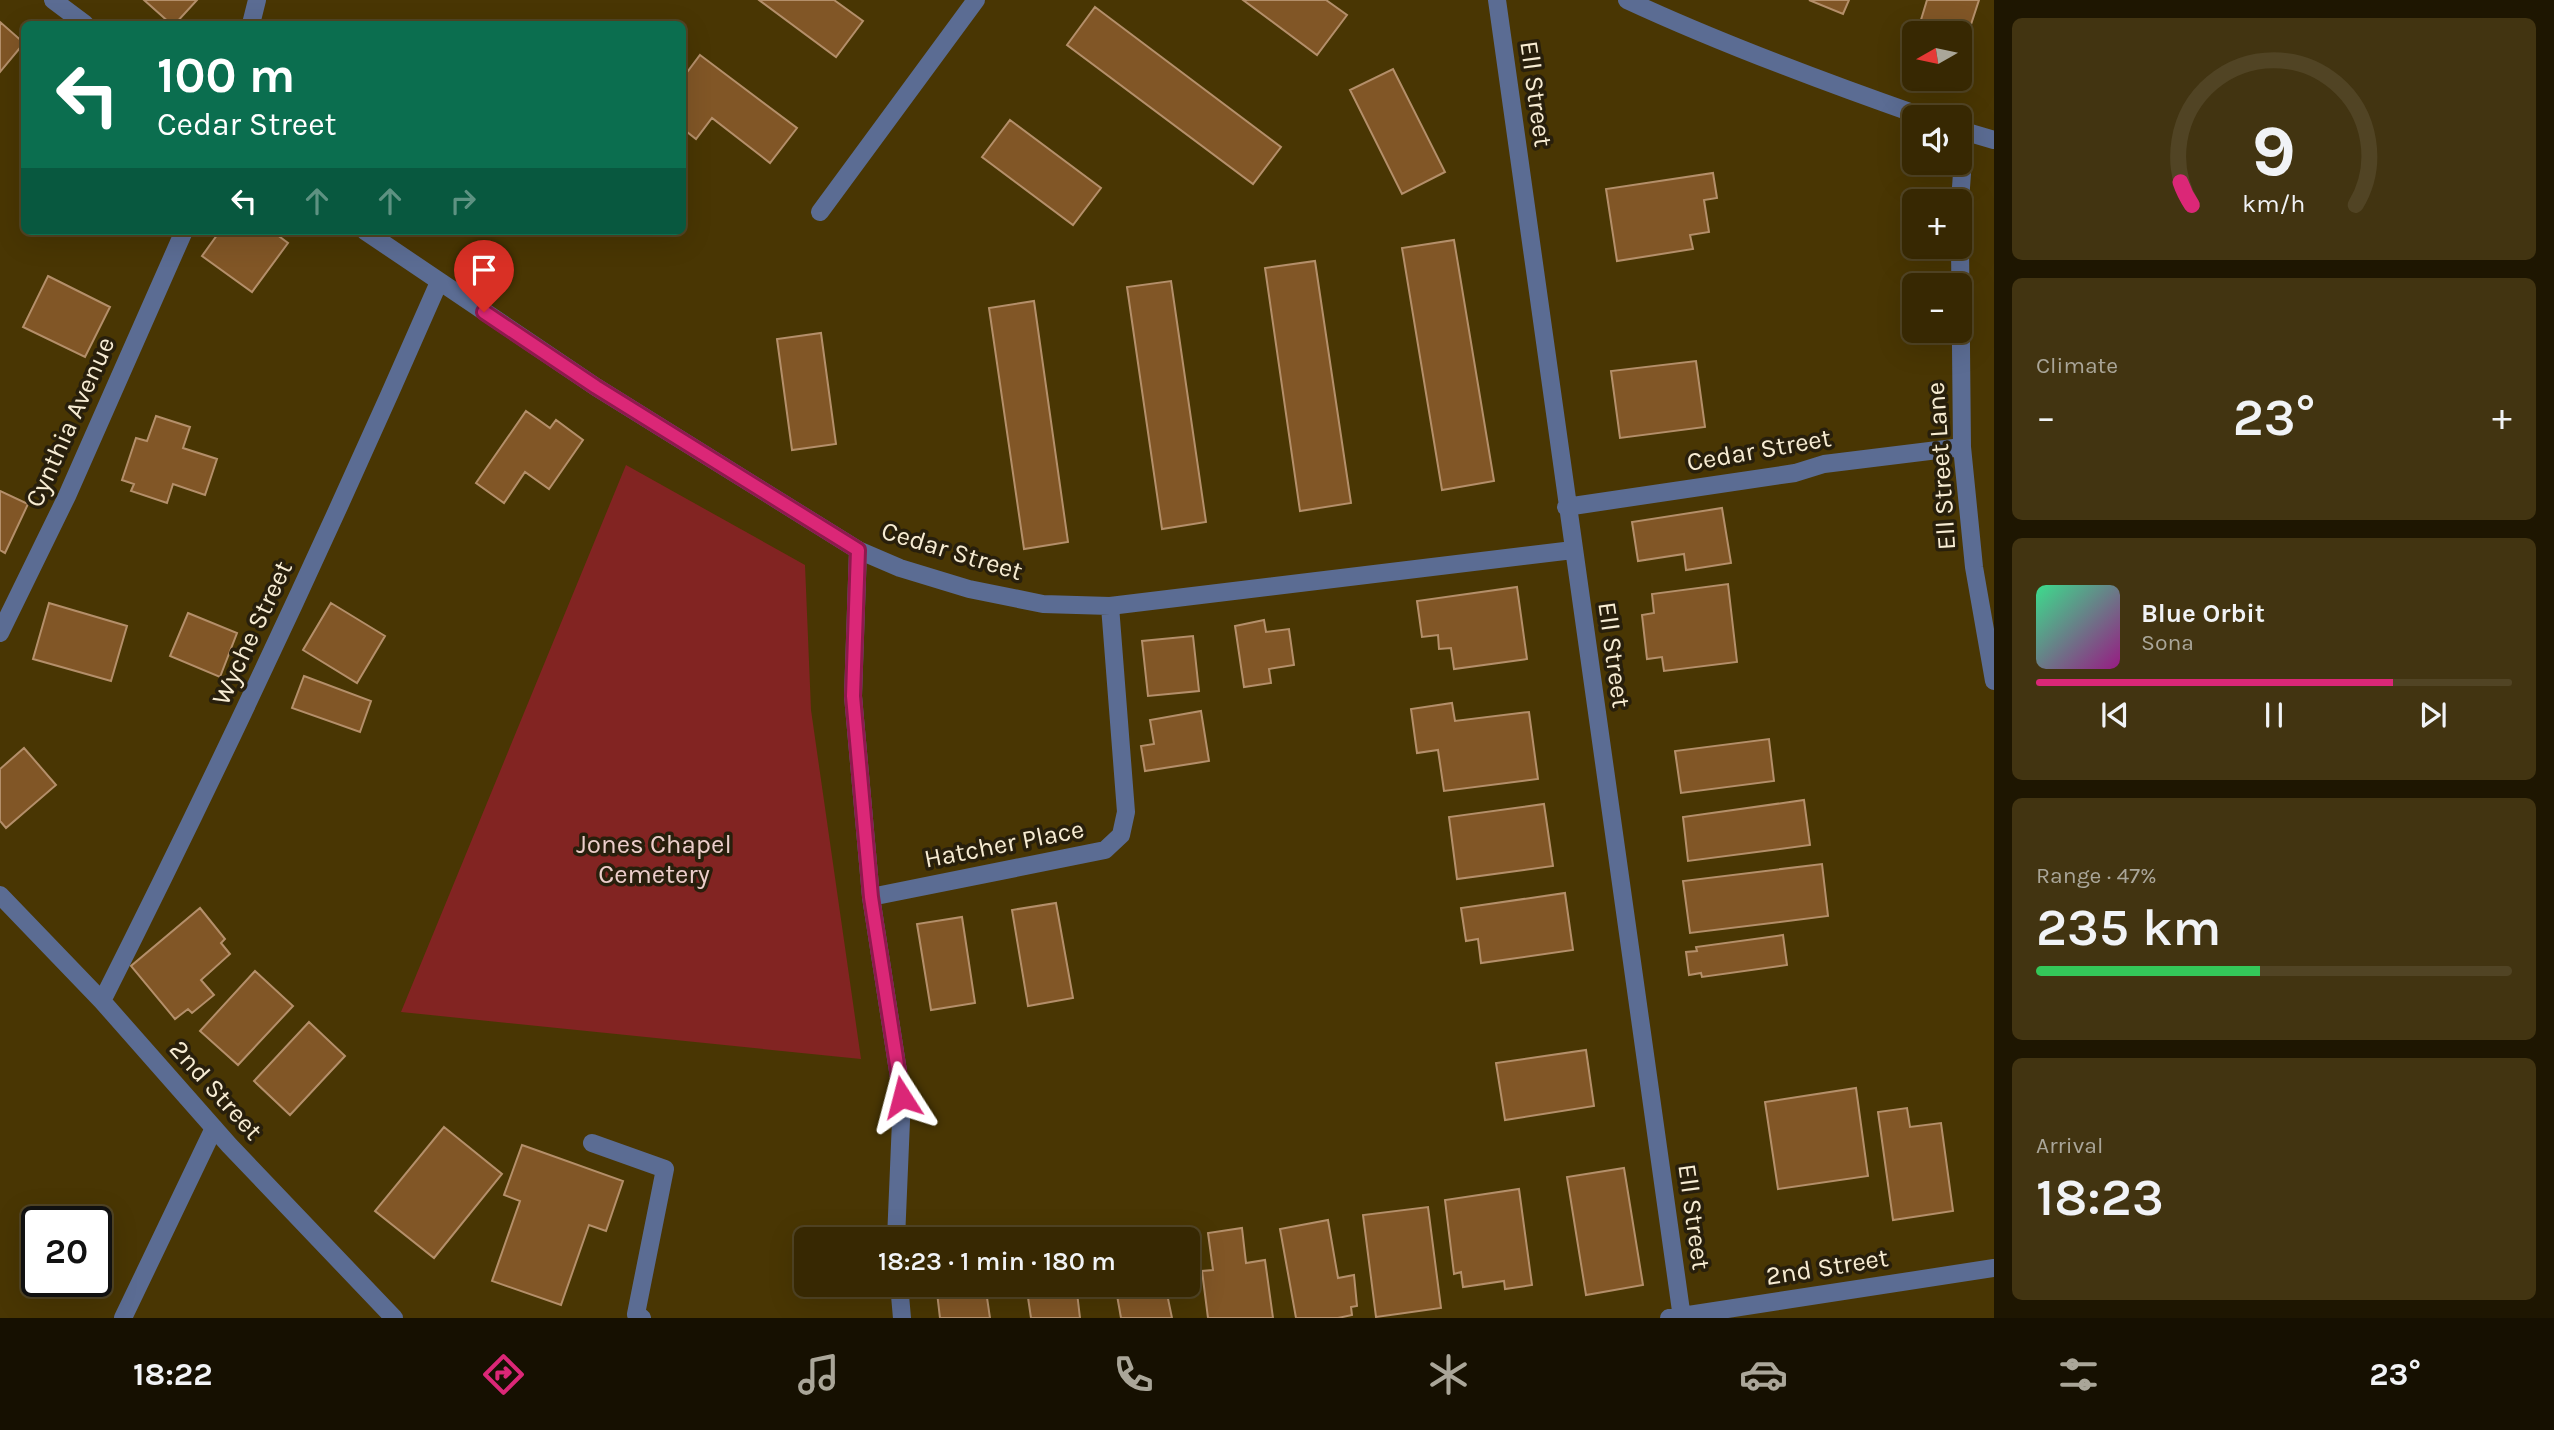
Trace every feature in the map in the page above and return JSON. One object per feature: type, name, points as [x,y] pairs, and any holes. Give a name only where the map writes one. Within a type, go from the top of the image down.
[{"type":"street","points":[[53,0],[81,21]]},
{"type":"street","points":[[252,21],[257,0]]},
{"type":"street","points":[[820,212],[976,0]]},
{"type":"street","name":"Ell Street","points":[[1497,0],[1677,1317]]},
{"type":"street","points":[[1627,0],[1692,30],[1795,71],[1902,109]]},
{"type":"street","points":[[1972,132],[1993,135]]},
{"type":"street","name":"Cynthia Avenue","points":[[0,633],[67,496],[182,235]]},
{"type":"street","name":"Cedar Street","points":[[371,235],[596,387],[858,550],[900,568],[969,589],[1043,604],[1110,606],[1573,550]]},
{"type":"street","name":"Ell Street Lane","points":[[1960,259],[1962,447],[1974,568],[1994,681]]},
{"type":"street","name":"Wyche Street","points":[[102,1001],[180,847],[348,491],[439,282]]},
{"type":"street","name":"Cedar Street","points":[[1566,507],[1795,473],[1824,464],[1962,447]]},
{"type":"street","points":[[858,550],[853,696],[871,897],[902,1097],[897,1227]]},
{"type":"street","name":"Hatcher Place","points":[[871,897],[1105,850],[1121,835],[1126,812],[1110,606]]},
{"type":"street","name":"2nd Street","points":[[0,895],[102,1001],[214,1128],[394,1318]]},
{"type":"street","points":[[123,1318],[214,1128]]},
{"type":"street","points":[[592,1143],[665,1169],[636,1314],[642,1318]]},
{"type":"street","name":"2nd Street","points":[[1677,1317],[1994,1268]]},
{"type":"street","points":[[900,1297],[902,1318]]},
{"type":"green space","name":"Jones Chapel Cemetery","points":[[626,465],[805,565],[811,710],[861,1059],[401,1012]]},
{"type":"building","points":[[144,0],[197,0],[178,21],[168,21]]},
{"type":"building","points":[[759,0],[834,0],[863,21],[836,57]]},
{"type":"building","points":[[1243,0],[1326,0],[1347,15],[1317,55]]},
{"type":"building","points":[[1809,0],[1849,0],[1843,14]]},
{"type":"building","points":[[1927,0],[1979,0],[1972,21],[1921,21]]},
{"type":"building","points":[[1095,7],[1281,147],[1253,184],[1067,45]]},
{"type":"building","points":[[0,22],[21,40],[21,47],[0,72]]},
{"type":"building","points":[[700,55],[797,128],[770,163],[712,118],[696,139],[686,131],[686,74]]},
{"type":"building","points":[[1393,69],[1445,172],[1402,194],[1350,90]]},
{"type":"building","points":[[1010,120],[1101,188],[1073,225],[982,157]]},
{"type":"building","points":[[1713,173],[1717,198],[1704,200],[1709,232],[1690,235],[1693,249],[1617,261],[1606,189]]},
{"type":"building","points":[[217,235],[277,235],[288,243],[252,292],[202,256]]},
{"type":"building","points":[[1454,240],[1494,481],[1442,490],[1402,248]]},
{"type":"building","points":[[1315,261],[1351,503],[1300,511],[1265,268]]},
{"type":"building","points":[[48,276],[110,307],[85,357],[23,327]]},
{"type":"building","points":[[1171,281],[1206,522],[1162,529],[1127,287]]},
{"type":"building","points":[[1034,301],[1068,542],[1024,549],[989,308]]},
{"type":"building","points":[[821,333],[836,444],[792,450],[777,339]]},
{"type":"building","points":[[1696,361],[1705,427],[1620,438],[1611,371]]},
{"type":"building","points":[[526,411],[550,428],[556,420],[583,440],[549,489],[525,472],[504,503],[476,483]]},
{"type":"building","points":[[156,416],[190,427],[183,448],[217,459],[205,495],[173,484],[167,503],[131,491],[134,484],[122,480],[136,438],[147,441]]},
{"type":"building","points":[[0,491],[28,504],[5,553],[0,550]]},
{"type":"building","points":[[1722,508],[1731,563],[1686,570],[1684,554],[1638,561],[1632,522]]},
{"type":"building","points":[[1728,584],[1737,662],[1664,671],[1662,657],[1647,659],[1642,615],[1654,613],[1652,594]]},
{"type":"building","points":[[1517,587],[1527,659],[1454,669],[1451,648],[1439,649],[1438,635],[1422,637],[1417,601]]},
{"type":"building","points":[[49,603],[127,626],[111,681],[33,659]]},
{"type":"building","points":[[331,603],[385,636],[357,683],[303,650]]},
{"type":"building","points":[[188,613],[237,633],[220,677],[170,656]]},
{"type":"building","points":[[1264,620],[1266,632],[1289,629],[1294,665],[1269,669],[1271,683],[1244,687],[1235,626]]},
{"type":"building","points":[[1193,636],[1199,691],[1148,696],[1142,641]]},
{"type":"building","points":[[304,676],[371,701],[360,732],[292,708]]},
{"type":"building","points":[[1452,703],[1455,721],[1529,712],[1538,779],[1444,791],[1438,750],[1417,753],[1411,709]]},
{"type":"building","points":[[1201,711],[1209,761],[1145,771],[1141,746],[1154,744],[1150,720]]},
{"type":"building","points":[[1769,739],[1774,781],[1681,793],[1675,751]]},
{"type":"building","points":[[24,748],[56,785],[6,828],[0,821],[0,769]]},
{"type":"building","points":[[1804,800],[1810,845],[1688,861],[1683,817]]},
{"type":"building","points":[[1544,804],[1553,866],[1457,879],[1449,817]]},
{"type":"building","points":[[1822,864],[1828,916],[1690,933],[1683,881]]},
{"type":"building","points":[[1565,893],[1573,950],[1481,963],[1478,939],[1466,941],[1461,908]]},
{"type":"building","points":[[1056,903],[1073,998],[1028,1006],[1012,910]]},
{"type":"building","points":[[200,908],[225,939],[221,943],[230,954],[201,980],[214,995],[192,1013],[188,1009],[175,1019],[131,966]]},
{"type":"building","points":[[962,917],[975,1003],[931,1010],[917,924]]},
{"type":"building","points":[[1783,935],[1787,965],[1702,977],[1701,973],[1689,975],[1686,952],[1697,951],[1696,947]]},
{"type":"building","points":[[255,971],[293,1006],[238,1065],[200,1031]]},
{"type":"building","points":[[309,1022],[345,1056],[290,1115],[254,1081]]},
{"type":"building","points":[[1586,1050],[1594,1106],[1505,1120],[1496,1063]]},
{"type":"building","points":[[1856,1088],[1868,1176],[1778,1189],[1765,1102]]},
{"type":"building","points":[[1907,1108],[1910,1127],[1941,1123],[1953,1211],[1893,1220],[1878,1112]]},
{"type":"building","points":[[444,1127],[502,1174],[434,1258],[375,1211]]},
{"type":"building","points":[[522,1145],[623,1181],[606,1231],[589,1225],[561,1305],[492,1281],[520,1201],[504,1195]]},
{"type":"building","points":[[1624,1168],[1643,1285],[1586,1295],[1567,1177]]},
{"type":"building","points":[[1519,1189],[1532,1285],[1505,1289],[1504,1281],[1463,1287],[1461,1272],[1454,1274],[1445,1200]]},
{"type":"building","points":[[1428,1207],[1441,1308],[1376,1317],[1363,1215]]},
{"type":"building","points":[[1328,1220],[1338,1278],[1354,1275],[1357,1306],[1351,1307],[1352,1315],[1338,1318],[1296,1318],[1280,1229]]},
{"type":"building","points":[[1242,1228],[1246,1263],[1265,1260],[1273,1318],[1208,1318],[1202,1271],[1213,1270],[1208,1233]]},
{"type":"building","points":[[938,1297],[987,1297],[990,1318],[940,1318]]},
{"type":"building","points":[[1028,1297],[1078,1297],[1080,1318],[1031,1318]]},
{"type":"building","points":[[1117,1297],[1168,1297],[1172,1318],[1121,1318]]},
{"type":"route","points":[[484,312],[596,387],[858,550],[853,696],[871,897],[902,1097]]}]
